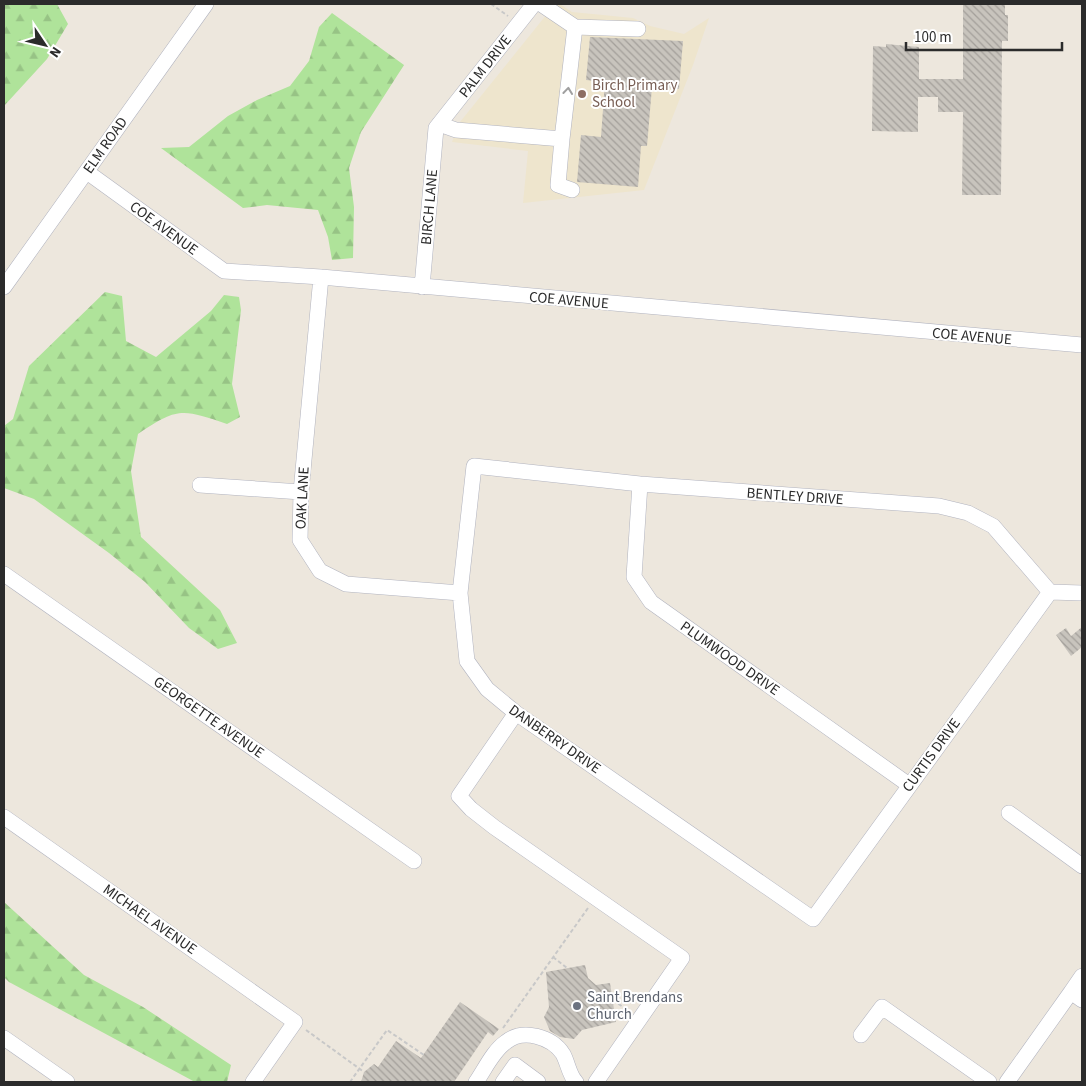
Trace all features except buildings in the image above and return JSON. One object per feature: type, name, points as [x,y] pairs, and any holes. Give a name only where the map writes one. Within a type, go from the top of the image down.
[{"type":"street","name":"ELM ROAD","points":[[4,287],[206,4]]},
{"type":"street","name":"PALM DRIVE","points":[[437,126],[534,4]]},
{"type":"street","points":[[541,4],[575,27],[638,29]]},
{"type":"street","points":[[572,190],[558,185],[575,27]]},
{"type":"street","points":[[437,126],[456,130],[562,139]]},
{"type":"street","name":"BIRCH LANE","points":[[422,287],[437,126]]},
{"type":"street","name":"COE AVENUE","points":[[87,172],[224,271],[321,277],[1082,345]]},
{"type":"street","name":"OAK LANE","points":[[321,277],[301,492],[300,540],[320,571],[346,584],[460,594]]},
{"type":"street","name":"BENTLEY DRIVE","points":[[474,466],[640,484],[939,506],[968,513],[993,526],[1050,592]]},
{"type":"street","name":"DANBERRY DRIVE","points":[[474,466],[460,594],[467,661],[487,689],[516,713],[813,919]]},
{"type":"street","points":[[200,484],[301,492]]},
{"type":"street","name":"PLUMWOOD DRIVE","points":[[640,484],[634,577],[651,602],[909,785]]},
{"type":"street","name":"GEORGETTE AVENUE","points":[[4,574],[414,861]]},
{"type":"street","points":[[1050,592],[1082,593]]},
{"type":"street","name":"CURTIS DRIVE","points":[[813,919],[1050,592]]},
{"type":"street","points":[[516,713],[459,796],[471,809],[682,958],[596,1082]]},
{"type":"street","points":[[1009,813],[1082,866]]},
{"type":"street","name":"MICHAEL AVENUE","points":[[4,817],[300,1026]]},
{"type":"street","points":[[1007,1082],[1077,996],[1082,976]]},
{"type":"street","points":[[861,1035],[882,1007],[989,1082]]},
{"type":"street","points":[[253,1082],[300,1026]]},
{"type":"street","points":[[476,1082],[497,1051],[507,1041],[517,1036],[538,1036],[551,1041],[563,1054],[574,1082]]},
{"type":"street","points":[[4,1038],[67,1082]]},
{"type":"street","points":[[497,1051],[537,1082]]},
{"type":"street","points":[[503,1082],[515,1065]]},
{"type":"path","points":[[491,4],[508,16]]},
{"type":"path","points":[[500,1031],[596,898]]},
{"type":"path","points":[[553,957],[567,968]]},
{"type":"path","points":[[613,1000],[640,1019]]},
{"type":"path","points":[[300,1026],[364,1072]]},
{"type":"path","points":[[350,1082],[387,1030],[424,1055]]},
{"type":"shaded area","name":"Birch Primary School","points":[[555,4],[560,4],[572,12],[633,18],[650,26],[684,34],[709,18],[693,65],[644,190],[523,203],[528,151],[452,142],[460,122]]},
{"type":"green space","points":[[4,4],[57,4],[68,24],[47,59],[4,106]]},
{"type":"green space","points":[[332,13],[404,65],[361,132],[349,168],[354,207],[353,258],[332,260],[328,237],[318,210],[267,205],[243,208],[161,148],[189,147],[228,116],[257,100],[290,86],[309,61],[319,27]]},
{"type":"green space","points":[[105,292],[122,296],[126,341],[156,357],[211,311],[224,295],[239,297],[241,310],[232,384],[240,417],[227,424],[190,413],[181,413],[162,419],[138,434],[131,471],[141,537],[220,610],[237,643],[218,649],[189,628],[145,582],[109,553],[34,499],[4,488],[4,426],[13,419],[29,366]]},
{"type":"green space","points":[[4,902],[84,975],[143,1007],[231,1065],[227,1082],[195,1082],[9,982],[4,977]]},
{"type":"place","name":"Birch Primary School","points":[[582,94]]},
{"type":"place","name":"Saint Brendans Church","points":[[577,1006]]}]
